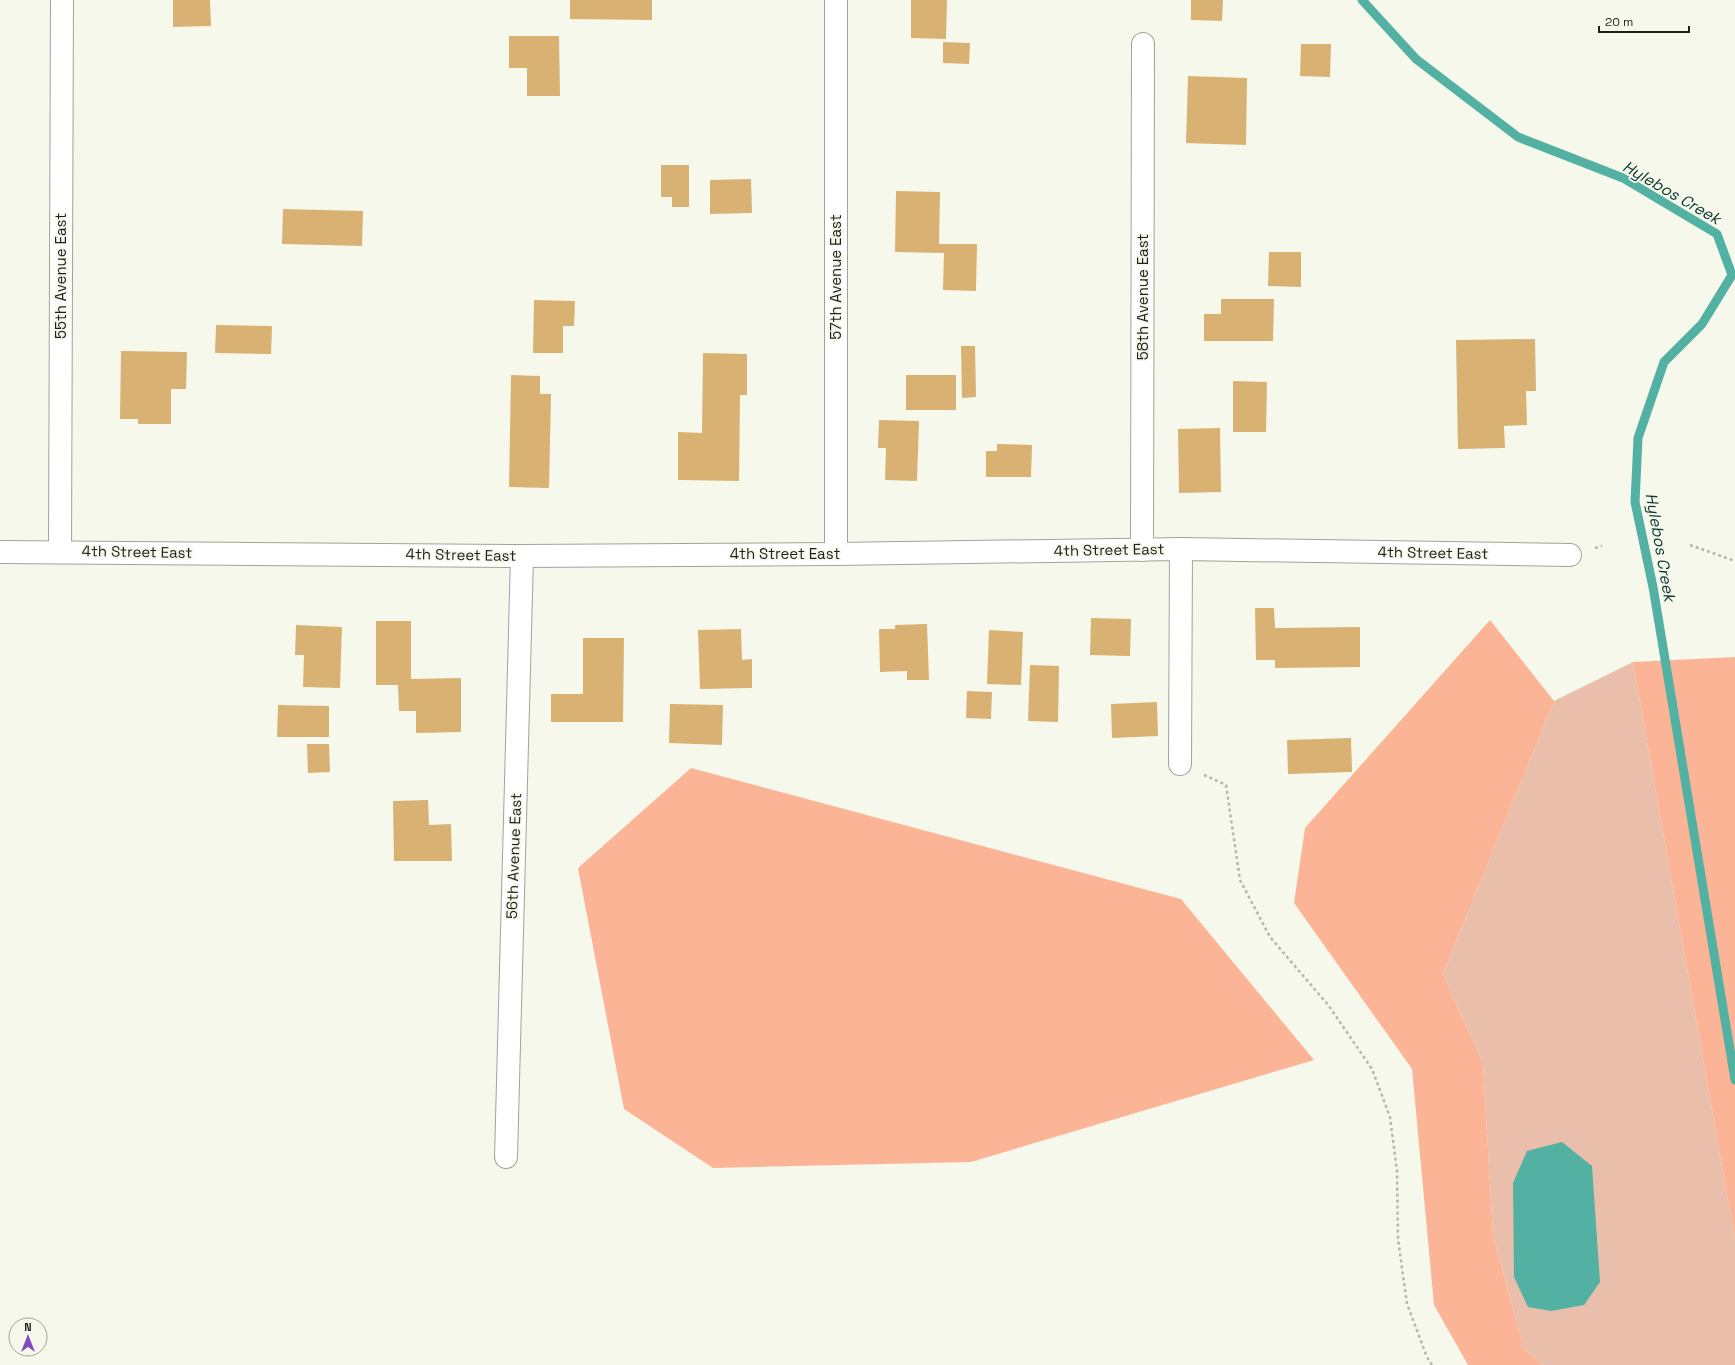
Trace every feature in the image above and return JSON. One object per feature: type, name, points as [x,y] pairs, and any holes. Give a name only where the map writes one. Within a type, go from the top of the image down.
[{"type":"street","name":"55th Avenue East","points":[[60,551],[62,0]]},
{"type":"street","name":"57th Avenue East","points":[[836,0],[836,554]]},
{"type":"street","name":"58th Avenue East","points":[[1142,550],[1143,44]]},
{"type":"street","name":"4th Street East","points":[[0,552],[60,551],[522,556],[836,554],[1181,549],[1570,555]]},
{"type":"street","points":[[1180,764],[1181,549]]},
{"type":"street","name":"56th Avenue East","points":[[506,1157],[522,556]]},
{"type":"path","points":[[1690,545],[1735,561]]},
{"type":"path","points":[[1180,764],[1226,785],[1240,880],[1270,937],[1329,1006],[1372,1070],[1390,1117],[1398,1171],[1398,1239],[1407,1304],[1427,1357],[1432,1365]]},
{"type":"shaded area","points":[[1490,620],[1554,701],[1443,974],[1483,1063],[1493,1235],[1524,1349],[1543,1365],[1468,1365],[1434,1305],[1412,1069],[1294,903],[1305,828]]},
{"type":"shaded area","points":[[1735,657],[1735,1240],[1633,662]]},
{"type":"shaded area","points":[[1633,662],[1735,1240],[1735,1365],[1543,1365],[1524,1349],[1493,1235],[1483,1063],[1443,974],[1554,701]]},
{"type":"shaded area","points":[[691,768],[1181,899],[1314,1060],[971,1162],[713,1168],[624,1109],[578,868]]},
{"type":"water","points":[[1562,1142],[1592,1166],[1600,1282],[1584,1305],[1551,1311],[1528,1307],[1514,1277],[1513,1183],[1527,1151]]},
{"type":"building","points":[[173,0],[210,0],[211,26],[173,27]]},
{"type":"building","points":[[570,0],[652,0],[652,20],[570,19]]},
{"type":"building","points":[[911,0],[947,0],[946,39],[911,38]]},
{"type":"building","points":[[1191,0],[1223,0],[1222,21],[1191,20]]},
{"type":"building","points":[[509,36],[559,36],[560,96],[527,96],[527,68],[509,68]]},
{"type":"building","points":[[943,42],[970,43],[969,64],[943,63]]},
{"type":"building","points":[[1301,44],[1331,44],[1330,77],[1300,76]]},
{"type":"building","points":[[1188,76],[1247,78],[1246,145],[1186,143]]},
{"type":"building","points":[[661,165],[689,165],[689,207],[672,207],[672,197],[661,197]]},
{"type":"building","points":[[751,179],[752,213],[710,214],[710,180]]},
{"type":"building","points":[[896,191],[940,192],[939,244],[977,244],[976,291],[943,290],[944,253],[895,252]]},
{"type":"building","points":[[283,209],[363,211],[362,246],[282,244]]},
{"type":"building","points":[[1269,252],[1301,252],[1301,287],[1268,286]]},
{"type":"building","points":[[1221,299],[1274,299],[1273,341],[1204,341],[1204,314],[1221,314]]},
{"type":"building","points":[[534,300],[575,301],[574,326],[563,326],[563,353],[533,353]]},
{"type":"building","points":[[216,325],[272,326],[271,354],[215,353]]},
{"type":"building","points":[[1535,339],[1536,391],[1526,391],[1527,425],[1504,426],[1505,448],[1458,449],[1456,340]]},
{"type":"building","points":[[961,346],[975,346],[976,397],[962,398]]},
{"type":"building","points":[[121,351],[187,352],[186,389],[171,389],[171,424],[138,424],[138,419],[120,419]]},
{"type":"building","points":[[703,353],[747,354],[747,395],[740,395],[739,481],[678,480],[678,432],[702,433]]},
{"type":"building","points":[[511,375],[540,376],[540,394],[551,394],[549,488],[509,487]]},
{"type":"building","points":[[906,375],[956,375],[956,410],[906,410]]},
{"type":"building","points":[[1233,381],[1267,382],[1266,432],[1233,432]]},
{"type":"building","points":[[879,420],[919,421],[917,481],[885,480],[886,448],[878,448]]},
{"type":"building","points":[[1220,428],[1221,492],[1179,493],[1178,429]]},
{"type":"building","points":[[997,444],[1032,445],[1031,477],[986,477],[986,451],[997,451]]},
{"type":"building","points":[[1255,608],[1274,608],[1275,628],[1360,627],[1360,667],[1275,668],[1275,660],[1256,660]]},
{"type":"building","points":[[1091,618],[1131,619],[1130,656],[1090,655]]},
{"type":"building","points":[[376,621],[411,621],[411,679],[461,678],[461,732],[416,733],[416,711],[399,711],[398,685],[376,685]]},
{"type":"building","points":[[927,624],[929,680],[907,680],[907,671],[880,672],[879,629],[895,629],[895,625]]},
{"type":"building","points":[[296,625],[342,627],[340,688],[303,687],[304,655],[295,655]]},
{"type":"building","points":[[741,629],[742,660],[752,659],[752,688],[700,689],[698,630]]},
{"type":"building","points":[[989,630],[1023,632],[1021,685],[987,684]]},
{"type":"building","points":[[583,638],[624,638],[623,722],[551,722],[551,694],[583,694]]},
{"type":"building","points":[[1030,665],[1059,666],[1058,722],[1028,721]]},
{"type":"building","points":[[967,691],[992,692],[991,719],[966,718]]},
{"type":"building","points":[[1157,702],[1158,736],[1112,738],[1111,704]]},
{"type":"building","points":[[670,704],[723,705],[722,745],[669,743]]},
{"type":"building","points":[[278,705],[329,706],[329,737],[277,737]]},
{"type":"building","points":[[1351,738],[1352,772],[1288,774],[1287,740]]},
{"type":"building","points":[[307,744],[329,744],[330,772],[308,773]]},
{"type":"building","points":[[428,800],[429,825],[451,824],[452,861],[394,861],[393,801]]},
{"type":"waterway","name":"Hylebos Creek","points":[[1362,0],[1416,59],[1518,137],[1623,178],[1717,234],[1732,275],[1702,324],[1664,362],[1638,438],[1635,502],[1653,587],[1735,1080]]}]
